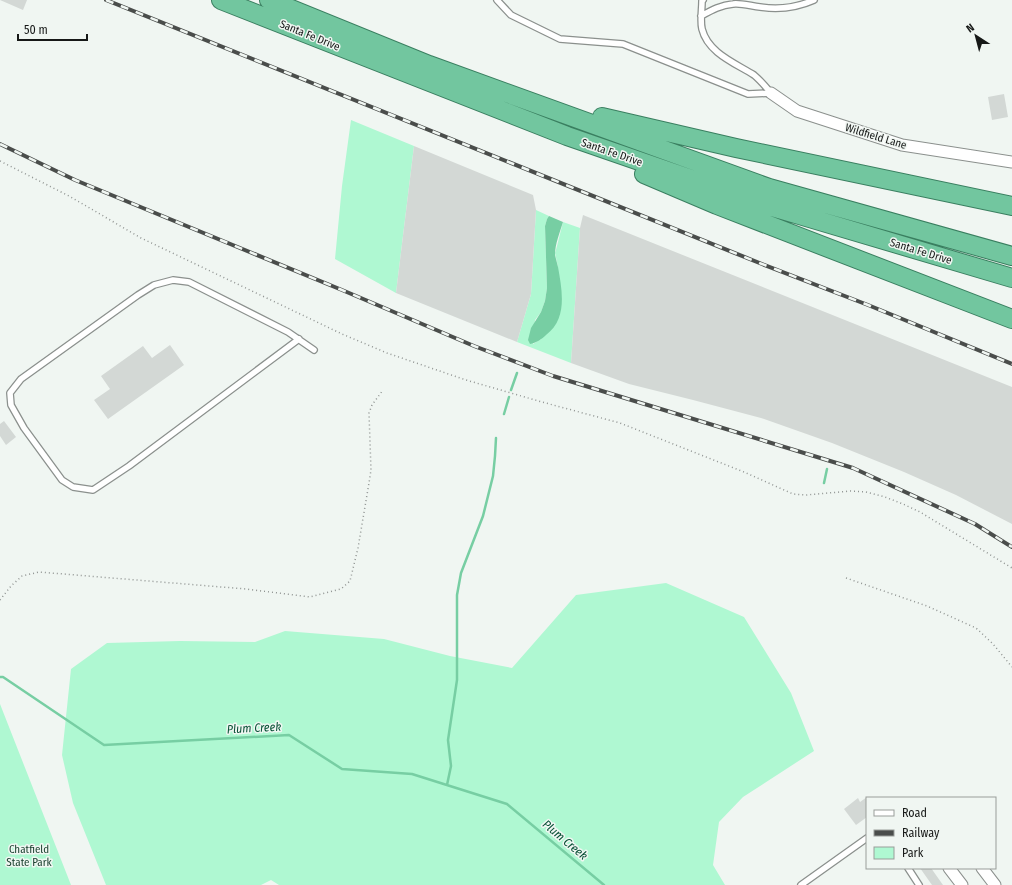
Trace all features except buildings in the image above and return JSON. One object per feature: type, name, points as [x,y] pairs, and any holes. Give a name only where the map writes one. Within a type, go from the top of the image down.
[{"type":"highway","name":"Santa Fe Drive","points":[[221,0],[567,136],[769,206],[1012,278]]},
{"type":"highway","name":"Santa Fe Drive","points":[[269,0],[429,65],[769,188],[1012,256]]},
{"type":"highway","points":[[429,65],[493,86],[600,117],[736,148],[1012,206]]},
{"type":"highway","points":[[523,119],[637,171],[717,205],[1012,319]]},
{"type":"street","name":"Wildfield Lane","points":[[771,93],[797,111],[902,145],[1012,162]]},
{"type":"street","points":[[951,869],[962,885]]},
{"type":"street","points":[[983,869],[995,885]]},
{"type":"lane","points":[[496,0],[511,16],[560,39],[623,44],[748,94],[771,93]]},
{"type":"lane","points":[[703,0],[701,16],[702,29],[708,42],[722,56],[756,76],[771,93]]},
{"type":"lane","points":[[701,16],[716,8],[726,5],[735,4],[763,8],[784,8],[798,6],[814,0]]},
{"type":"lane","points":[[299,339],[129,466],[93,490],[73,487],[62,480],[24,428],[11,405],[10,393],[21,379],[138,295],[154,285],[172,280],[189,282],[288,332],[299,339],[314,350]]},
{"type":"lane","points":[[801,885],[866,839]]},
{"type":"lane","points":[[909,869],[919,885]]},
{"type":"path","points":[[0,161],[69,196],[141,238],[342,334],[387,353],[482,384],[620,423],[744,472],[793,494],[806,495],[851,491],[866,492],[885,497],[920,512],[1012,568]]},
{"type":"path","points":[[0,600],[11,586],[22,576],[39,572],[246,589],[310,597],[341,589],[350,581],[358,548],[369,483],[371,470],[369,413],[372,405],[383,390]]},
{"type":"path","points":[[846,578],[928,606],[976,628],[993,644],[1012,667]]},
{"type":"green space","points":[[351,120],[414,146],[396,293],[335,259],[342,186]]},
{"type":"green space","points":[[536,210],[549,216],[545,226],[547,288],[545,301],[541,312],[535,320],[533,344],[541,339],[558,267],[555,253],[563,222],[580,228],[571,363],[517,342],[531,294]]},
{"type":"green space","points":[[666,583],[744,617],[791,693],[814,751],[743,797],[719,822],[713,865],[725,885],[279,885],[271,880],[261,885],[106,885],[73,803],[62,755],[71,669],[107,643],[180,641],[255,642],[285,631],[384,639],[450,656],[512,668],[576,595]]},
{"type":"green space","name":"Chatfield State Park","points":[[0,704],[71,885],[0,885]]},
{"type":"shaded area","points":[[549,216],[563,222],[555,251],[562,294],[561,313],[553,328],[541,339],[530,344],[528,340],[531,328],[541,312],[545,301],[547,288],[545,226]]},
{"type":"waterway","points":[[511,390],[517,373]]},
{"type":"waterway","points":[[504,414],[509,397]]},
{"type":"waterway","points":[[447,785],[451,766],[448,740],[457,680],[457,595],[461,573],[483,516],[493,476],[496,438]]},
{"type":"waterway","points":[[824,483],[827,469]]},
{"type":"waterway","name":"Plum Creek","points":[[0,677],[3,677],[104,745],[289,735],[342,769],[412,774],[507,804],[604,885]]},
{"type":"railway","points":[[106,0],[1012,364]]},
{"type":"railway","points":[[0,144],[75,180],[474,346],[553,376],[853,468],[975,524],[1012,547]]}]
